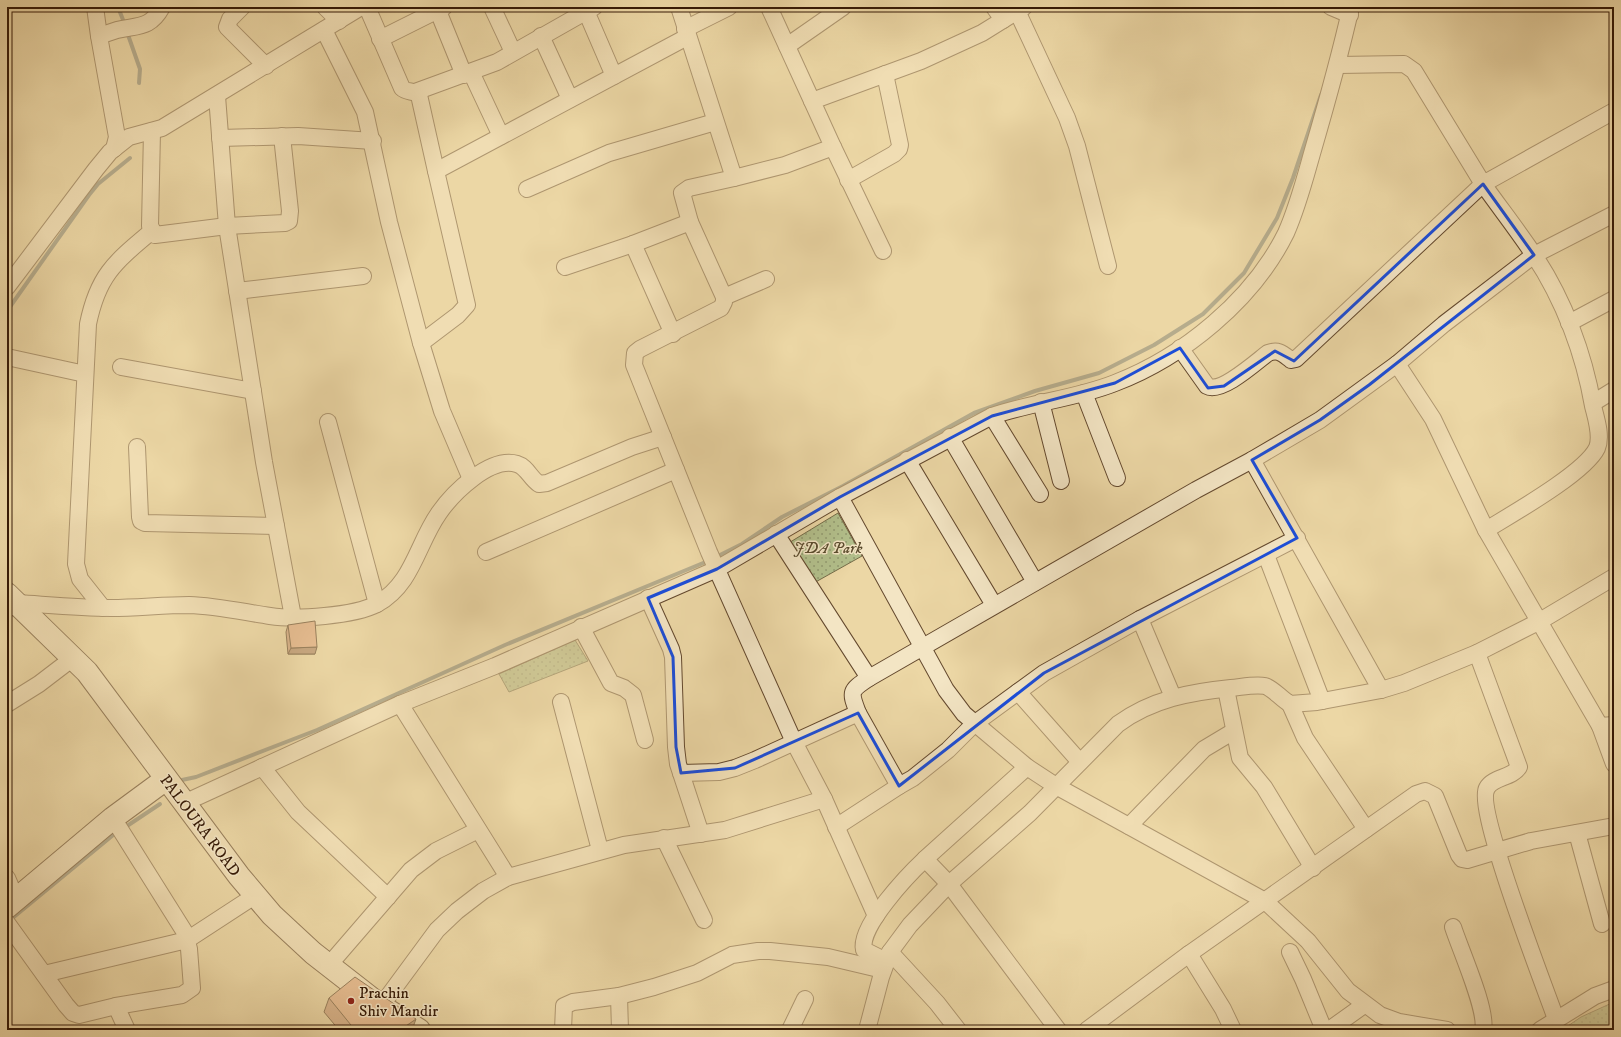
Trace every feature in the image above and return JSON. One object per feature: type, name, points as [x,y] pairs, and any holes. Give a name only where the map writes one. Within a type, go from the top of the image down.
[{"type":"main road","name":"PALOURA ROAD","points":[[10,602],[73,658],[98,685],[184,803],[272,915],[313,953],[381,1006],[419,1030]]},
{"type":"main road","points":[[12,903],[117,826],[166,779]]},
{"type":"street","points":[[95,7],[117,136],[114,149]]},
{"type":"street","points":[[99,36],[118,30],[135,28],[151,22],[162,7]]},
{"type":"street","points":[[242,7],[230,19],[227,27],[266,66]]},
{"type":"street","points":[[326,7],[339,21]]},
{"type":"street","points":[[7,287],[74,197],[114,149],[129,137],[162,128],[217,96],[361,7]]},
{"type":"street","points":[[366,7],[402,88],[405,91],[416,92],[497,62],[590,9],[614,76]]},
{"type":"street","points":[[492,7],[513,52]]},
{"type":"street","points":[[679,7],[686,33],[734,178]]},
{"type":"street","points":[[436,171],[614,76],[729,7]]},
{"type":"street","points":[[769,7],[882,251]]},
{"type":"street","points":[[786,46],[843,7]]},
{"type":"street","points":[[184,803],[400,704],[495,666],[648,598],[714,562],[776,534],[907,460],[992,416],[1016,408],[1084,393],[1115,383],[1146,368],[1180,348],[1217,321],[1244,293],[1264,268],[1285,234],[1302,190],[1338,65],[1350,11],[1331,7]]},
{"type":"street","points":[[380,39],[441,9],[468,74],[501,136]]},
{"type":"street","points":[[812,100],[947,50],[982,33],[998,14],[1021,9],[1067,118],[1077,146],[1108,266]]},
{"type":"street","points":[[324,30],[362,103],[373,141],[389,222],[421,343],[442,412],[471,480]]},
{"type":"street","points":[[542,36],[570,99]]},
{"type":"street","points":[[1338,65],[1404,64],[1414,71],[1483,184],[1534,255],[1555,291],[1584,361],[1599,441],[1590,457],[1559,483],[1486,530]]},
{"type":"street","points":[[848,180],[894,154],[899,149],[900,145],[885,74]]},
{"type":"street","points":[[416,92],[420,99],[467,305],[458,315],[421,343]]},
{"type":"street","points":[[217,96],[227,226],[253,391],[293,617]]},
{"type":"street","points":[[1180,348],[1210,388],[1224,386],[1268,353],[1275,351],[1281,352],[1291,360],[1296,359],[1483,184],[1614,110]]},
{"type":"street","points":[[527,189],[610,153],[715,122]]},
{"type":"street","points":[[149,132],[150,226],[155,235],[227,226],[285,223],[289,221],[290,211],[282,136]]},
{"type":"street","points":[[220,138],[314,136],[373,141]]},
{"type":"street","points":[[833,147],[785,165],[685,190],[682,198],[690,222],[724,297],[724,302],[721,308],[640,350],[635,353],[633,358],[676,470],[714,562],[794,742],[824,799],[876,916]]},
{"type":"street","points":[[900,786],[858,713],[851,696],[853,689],[869,678],[994,605],[1196,490],[1252,460],[1320,420],[1397,364],[1444,324],[1534,255],[1614,214]]},
{"type":"street","points":[[565,267],[633,244],[690,222]]},
{"type":"street","points":[[103,608],[80,579],[76,564],[88,324],[92,305],[106,274],[152,231]]},
{"type":"street","points":[[633,244],[673,334]]},
{"type":"street","points":[[237,291],[363,276]]},
{"type":"street","points":[[724,297],[766,279]]},
{"type":"street","points":[[1569,323],[1614,299]]},
{"type":"street","points":[[7,357],[85,374]]},
{"type":"street","points":[[1397,364],[1433,419],[1486,530],[1540,622],[1607,725],[1614,764]]},
{"type":"street","points":[[121,367],[253,391]]},
{"type":"street","points":[[1593,403],[1614,390]]},
{"type":"street","points":[[1084,393],[1117,478]]},
{"type":"street","points":[[1041,402],[1061,481]]},
{"type":"street","points":[[992,416],[1040,494]]},
{"type":"street","points":[[328,422],[376,604]]},
{"type":"street","points":[[10,602],[103,608],[197,606],[272,616],[293,617],[338,614],[357,611],[376,604],[392,593],[405,579],[439,513],[471,480],[482,472],[499,464],[516,464],[524,468],[532,480],[539,484],[546,483],[632,447],[663,437]]},
{"type":"street","points":[[950,437],[1035,582]]},
{"type":"street","points":[[137,447],[141,521],[145,523],[276,526]]},
{"type":"street","points":[[907,460],[994,605]]},
{"type":"street","points":[[1252,460],[1381,690]]},
{"type":"street","points":[[486,552],[676,470]]},
{"type":"street","points":[[840,497],[953,702],[974,724],[1027,767],[1056,786],[1265,901],[1308,941],[1348,991],[1364,1005],[1380,1015],[1399,1022],[1446,1030]]},
{"type":"street","points":[[776,534],[869,678]]},
{"type":"street","points":[[836,827],[914,778],[948,750],[974,724],[1070,657],[1297,538]]},
{"type":"street","points":[[1266,555],[1322,701]]},
{"type":"street","points":[[1290,704],[1322,701],[1381,690],[1404,684],[1477,653],[1540,622],[1614,577]]},
{"type":"street","points":[[648,598],[671,649],[673,657],[676,747],[681,773],[701,834]]},
{"type":"street","points":[[1140,619],[1173,697]]},
{"type":"street","points":[[581,627],[611,683],[624,688],[633,695],[645,740]]},
{"type":"street","points":[[1477,653],[1519,767],[1516,771],[1490,784],[1486,789],[1485,800],[1497,851],[1556,1019]]},
{"type":"street","points":[[7,704],[39,684],[73,658]]},
{"type":"street","points":[[867,1030],[886,961],[910,925],[949,884],[1030,813],[1118,724],[1133,713],[1173,697],[1226,689],[1266,686],[1290,704],[1305,738],[1366,829]]},
{"type":"street","points":[[1226,689],[1240,758],[1264,787],[1313,868]]},
{"type":"street","points":[[1018,692],[1080,762]]},
{"type":"street","points":[[561,702],[600,850]]},
{"type":"street","points":[[400,704],[508,877]]},
{"type":"street","points":[[681,773],[719,772],[735,768],[858,713]]},
{"type":"street","points":[[1129,826],[1204,749],[1234,731]]},
{"type":"street","points":[[262,767],[298,812],[388,897]]},
{"type":"street","points":[[958,1030],[938,1003],[886,961],[864,950],[863,945],[876,916],[900,883],[1027,767]]},
{"type":"street","points":[[1087,1030],[1109,1024],[1189,954],[1416,794],[1425,791],[1431,793],[1439,801],[1459,855],[1462,859],[1475,859],[1531,841],[1614,826]]},
{"type":"street","points":[[381,1006],[438,930],[483,891],[508,877],[600,850],[664,838],[725,830],[824,799]]},
{"type":"street","points":[[10,927],[73,1013],[78,1015],[116,1006],[182,995],[192,988],[192,974],[187,940],[184,931],[117,826]]},
{"type":"street","points":[[329,965],[411,870],[436,851],[478,830]]},
{"type":"street","points":[[1577,833],[1602,924]]},
{"type":"street","points":[[664,838],[704,920]]},
{"type":"street","points":[[925,859],[949,884],[1058,1030]]},
{"type":"street","points":[[7,878],[12,903]]},
{"type":"street","points":[[44,974],[187,940],[256,895]]},
{"type":"street","points":[[1453,927],[1479,1002],[1484,1021],[1483,1030]]},
{"type":"street","points":[[563,1030],[564,1006],[573,1002],[619,996],[654,987],[698,973],[732,956],[758,951],[886,961]]},
{"type":"street","points":[[1290,952],[1303,978],[1324,1030]]},
{"type":"street","points":[[1189,954],[1223,1009],[1233,1030]]},
{"type":"street","points":[[1540,1030],[1595,996],[1614,989]]},
{"type":"street","points":[[619,996],[620,1030]]},
{"type":"street","points":[[790,1030],[805,999]]},
{"type":"street","points":[[1328,1030],[1364,1005]]},
{"type":"street","points":[[116,1006],[127,1030]]},
{"type":"highlighted area","points":[[1483,184],[1534,255],[1369,385],[1320,420],[1252,460],[1297,538],[1044,673],[899,786],[858,713],[735,768],[681,773],[676,747],[673,657],[648,598],[717,569],[840,497],[992,416],[1115,383],[1180,348],[1208,388],[1224,386],[1275,351],[1294,361]]},
{"type":"green space","name":"JDA Park","points":[[838,513],[862,556],[812,584],[787,544]]},
{"type":"green space","points":[[575,640],[588,661],[509,692],[499,674]]},
{"type":"green space","points":[[1614,1002],[1614,1030],[1562,1030],[1581,1017]]},
{"type":"building","points":[[315,621],[317,647],[291,648],[288,625]]},
{"type":"building","points":[[355,977],[416,1019],[400,1030],[355,1030],[329,998]]},
{"type":"waterway","points":[[118,7],[125,25]]},
{"type":"waterway","points":[[127,32],[140,69],[139,83]]},
{"type":"waterway","points":[[714,558],[742,544],[782,517],[843,486],[974,413],[1035,391],[1099,373],[1154,345],[1203,314],[1244,273],[1277,218],[1293,178],[1321,95]]},
{"type":"waterway","points":[[7,311],[89,195],[98,184],[130,158]]},
{"type":"waterway","points":[[182,780],[196,777],[317,730],[505,645],[708,561]]},
{"type":"waterway","points":[[124,828],[160,804]]},
{"type":"waterway","points":[[9,921],[118,831]]},
{"type":"place","name":"Prachin Shiv Mandir","points":[[351,1001]]}]
